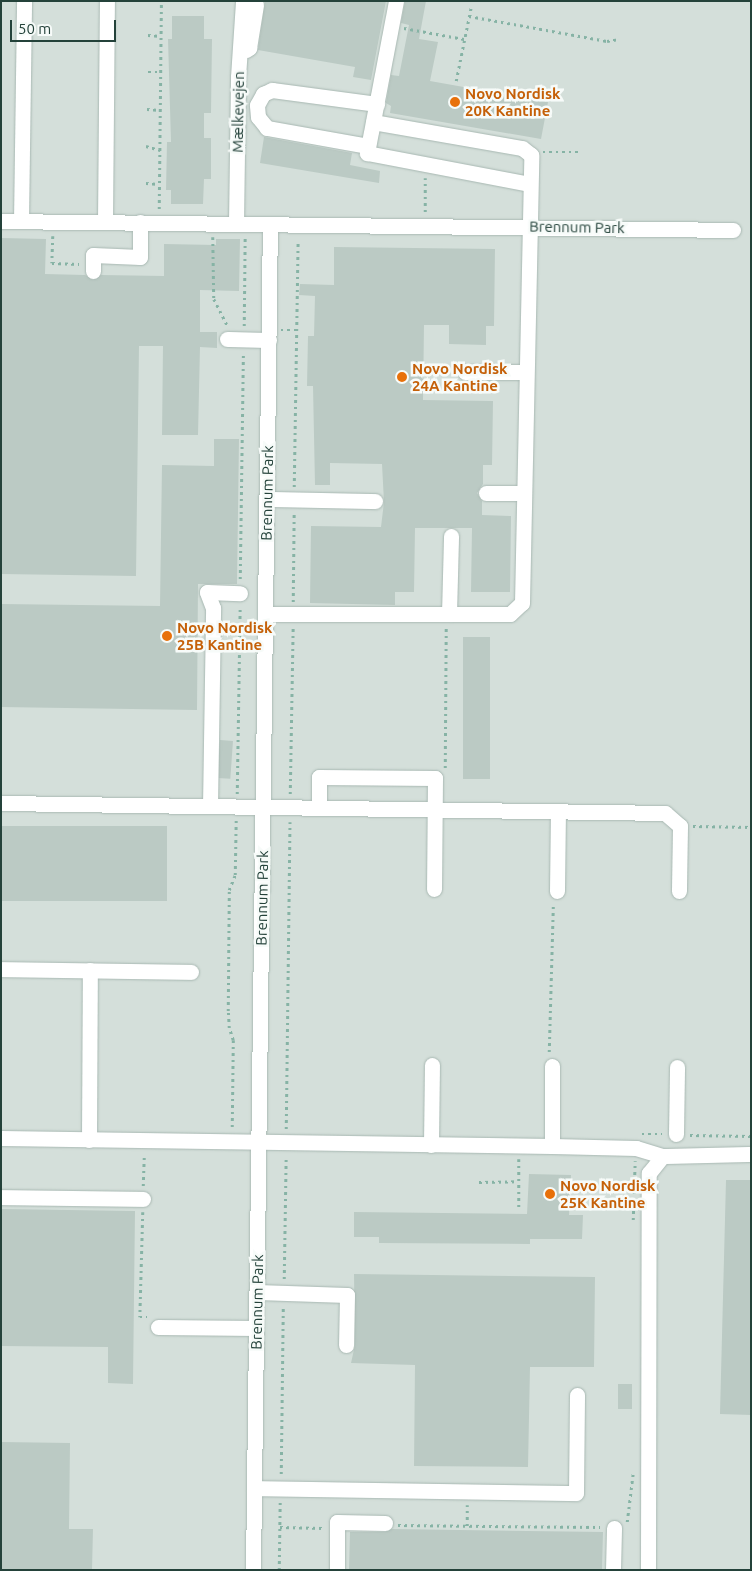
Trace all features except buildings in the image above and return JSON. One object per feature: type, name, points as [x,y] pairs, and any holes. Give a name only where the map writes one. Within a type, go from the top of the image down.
[{"type":"street","points":[[21,221],[24,1]]},
{"type":"street","points":[[105,222],[107,1]]},
{"type":"street","points":[[368,149],[396,1]]},
{"type":"street","name":"Mælkevejen","points":[[241,224],[240,52],[249,3]]},
{"type":"street","points":[[377,104],[272,90],[263,94],[257,105],[258,117],[268,128],[368,149],[425,165],[529,184]]},
{"type":"street","points":[[266,614],[510,614],[522,603],[528,151],[374,122]]},
{"type":"street","name":"Brennum Park","points":[[1,221],[733,230]]},
{"type":"street","points":[[93,268],[93,255],[140,257],[140,222]]},
{"type":"street","name":"Brennum Park","points":[[253,1570],[270,225]]},
{"type":"street","points":[[228,334],[244,340],[269,340]]},
{"type":"street","points":[[465,372],[526,372]]},
{"type":"street","points":[[486,494],[524,493]]},
{"type":"street","points":[[267,499],[375,501]]},
{"type":"street","points":[[448,614],[451,536]]},
{"type":"street","points":[[210,806],[213,608],[207,592],[240,593]]},
{"type":"street","points":[[319,807],[319,777],[435,778],[434,889]]},
{"type":"street","points":[[1,803],[558,811],[671,816],[680,826],[680,891]]},
{"type":"street","points":[[555,895],[558,811]]},
{"type":"street","points":[[1,969],[190,972]]},
{"type":"street","points":[[88,1140],[90,970]]},
{"type":"street","points":[[551,1061],[552,1146]]},
{"type":"street","points":[[431,1145],[432,1065]]},
{"type":"street","points":[[676,1134],[677,1067]]},
{"type":"street","points":[[1,1138],[259,1144],[636,1148],[664,1156],[751,1154]]},
{"type":"street","points":[[648,1570],[649,1173],[664,1156]]},
{"type":"street","points":[[1,1197],[143,1200]]},
{"type":"street","points":[[257,1292],[347,1295],[346,1345]]},
{"type":"street","points":[[158,1327],[256,1328]]},
{"type":"street","points":[[254,1488],[576,1493],[577,1395]]},
{"type":"street","points":[[337,1570],[337,1522],[385,1522]]},
{"type":"street","points":[[613,1570],[614,1528]]},
{"type":"path","points":[[159,209],[161,1]]},
{"type":"path","points":[[456,81],[471,7]]},
{"type":"path","points":[[469,16],[607,41],[619,39]]},
{"type":"path","points":[[391,26],[464,39]]},
{"type":"path","points":[[148,35],[161,36]]},
{"type":"path","points":[[148,72],[160,72]]},
{"type":"path","points":[[147,109],[160,110]]},
{"type":"path","points":[[146,146],[160,150]]},
{"type":"path","points":[[528,151],[579,152]]},
{"type":"path","points":[[425,165],[425,226]]},
{"type":"path","points":[[146,183],[159,184]]},
{"type":"path","points":[[53,221],[52,263],[93,268]]},
{"type":"path","points":[[213,223],[214,299],[228,334]]},
{"type":"path","points":[[232,1143],[230,890],[235,875],[240,593],[244,340],[241,224]]},
{"type":"path","points":[[280,1570],[298,226]]},
{"type":"path","points":[[445,770],[448,614]]},
{"type":"path","points":[[551,1061],[555,895]]},
{"type":"path","points":[[144,1141],[140,1317],[156,1317],[158,1327]]},
{"type":"path","points":[[519,1160],[519,1210]]},
{"type":"path","points":[[479,1182],[518,1181]]},
{"type":"path","points":[[467,1491],[467,1526]]},
{"type":"path","points":[[385,1522],[467,1526],[614,1528]]},
{"type":"path","points":[[280,1527],[337,1528]]},
{"type":"shaded area","points":[[1,1],[751,1],[751,1570],[1,1570]]},
{"type":"place","name":"Novo Nordisk 20K Kantine","points":[[455,102]]},
{"type":"place","name":"Novo Nordisk 24A Kantine","points":[[402,377]]},
{"type":"place","name":"Novo Nordisk 25B Kantine","points":[[167,636]]},
{"type":"place","name":"Novo Nordisk 25K Kantine","points":[[550,1194]]}]
